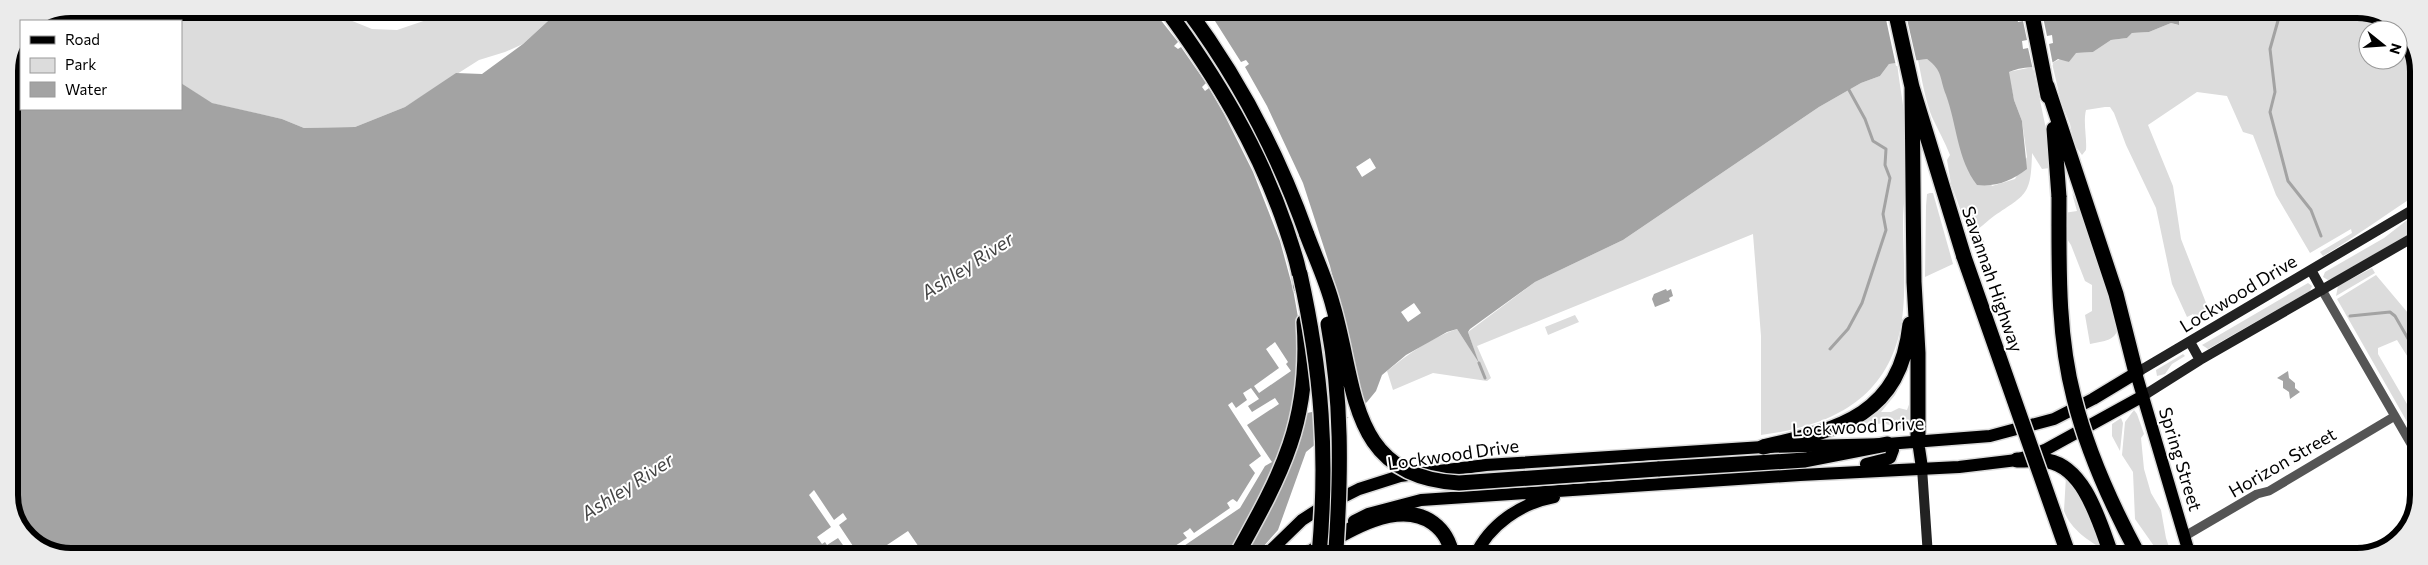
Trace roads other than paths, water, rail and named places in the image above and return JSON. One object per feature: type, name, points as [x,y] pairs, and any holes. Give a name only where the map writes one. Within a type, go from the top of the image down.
[{"type":"highway","points":[[1173,18],[1225,94],[1258,157],[1277,202],[1300,274],[1317,360],[1324,430],[1319,548]]},
{"type":"highway","points":[[1193,18],[1250,104],[1280,167],[1333,306],[1358,414],[1366,432],[1394,462],[1410,472],[1432,479],[1459,482],[1805,460],[1887,444]]},
{"type":"highway","name":"Savannah Highway","points":[[1897,18],[1911,83],[1964,257],[2066,548]]},
{"type":"highway","points":[[2033,18],[2047,86],[2056,145],[2062,319],[2074,398],[2105,489],[2135,548]]},
{"type":"highway","points":[[1911,83],[1914,282],[1918,353],[1918,441]]},
{"type":"highway","points":[[2047,86],[2116,294],[2136,373]]},
{"type":"highway","points":[[1307,235],[1327,320],[1338,389],[1341,461],[1336,548]]},
{"type":"highway","points":[[1240,548],[1281,474],[1290,450],[1298,417],[1303,390],[1305,354],[1300,274]]},
{"type":"highway","points":[[1763,447],[1842,426],[1860,416],[1876,401],[1896,376],[1906,350],[1914,282]]},
{"type":"highway","points":[[2016,460],[2048,461],[2073,475],[2088,494],[2109,548]]},
{"type":"highway","points":[[1318,548],[1349,529],[1395,514],[1425,517],[1439,527],[1446,535],[1450,548]]},
{"type":"main road","name":"Lockwood Drive","points":[[1273,548],[1302,520],[1359,488],[1400,476],[1486,465],[1763,447],[1887,444],[1990,436],[2046,422],[2093,399],[2410,211]]},
{"type":"main road","points":[[1307,548],[1368,514],[1421,500],[1800,475],[1959,467],[2016,460],[2045,450],[2144,396],[2200,360],[2410,239]]},
{"type":"main road","points":[[2311,270],[2322,290]]},
{"type":"main road","points":[[2190,342],[2200,360]]},
{"type":"main road","name":"Spring Street","points":[[2136,373],[2188,548]]},
{"type":"main road","points":[[1918,441],[1922,468],[1927,548]]},
{"type":"main road","points":[[1800,475],[1887,460],[1893,450],[1887,444]]},
{"type":"main road","points":[[1481,548],[1495,528],[1522,508],[1540,500],[1610,487]]},
{"type":"street","points":[[2322,290],[2410,442]]},
{"type":"street","name":"Horizon Street","points":[[2185,536],[2257,494],[2269,491],[2395,416]]},
{"type":"water","points":[[70,18],[134,18],[135,20],[57,20]]},
{"type":"water","name":"Ashley River","points":[[551,18],[2194,18],[2179,21],[2179,25],[2171,23],[2149,32],[2132,33],[2127,38],[2111,40],[2093,52],[2076,53],[2069,62],[2058,59],[2046,65],[2022,68],[2009,72],[2014,100],[2022,121],[2027,169],[2009,180],[1991,185],[1977,185],[1970,175],[1961,153],[1950,106],[1936,67],[1927,59],[1889,64],[1880,76],[1861,83],[1819,107],[1623,240],[1535,282],[1470,329],[1468,332],[1479,363],[1457,329],[1447,332],[1406,355],[1382,375],[1376,391],[1367,402],[1306,452],[1278,530],[1262,548],[70,548],[44,540],[26,524],[18,498],[18,70],[20,57],[20,110],[182,110],[182,84],[212,103],[282,119],[304,128],[355,127],[405,107],[456,73],[482,74],[523,44]]},
{"type":"water","points":[[1666,289],[1667,291],[1671,289],[1673,296],[1669,298],[1670,301],[1655,307],[1652,299],[1654,294]]},
{"type":"water","points":[[2288,371],[2289,378],[2295,383],[2295,388],[2300,392],[2290,399],[2289,392],[2283,388],[2283,381],[2277,378]]},
{"type":"waterway","points":[[2279,18],[2270,49],[2275,92],[2270,112],[2288,181],[2311,210],[2321,236]]},
{"type":"waterway","points":[[1830,349],[1848,329],[1862,303],[1886,230],[1883,214],[1890,178],[1885,165],[1886,149],[1873,141],[1865,119],[1849,90]]},
{"type":"waterway","points":[[2350,316],[2390,312],[2395,316],[2410,342]]},
{"type":"waterway","points":[[1479,363],[1485,378]]}]
